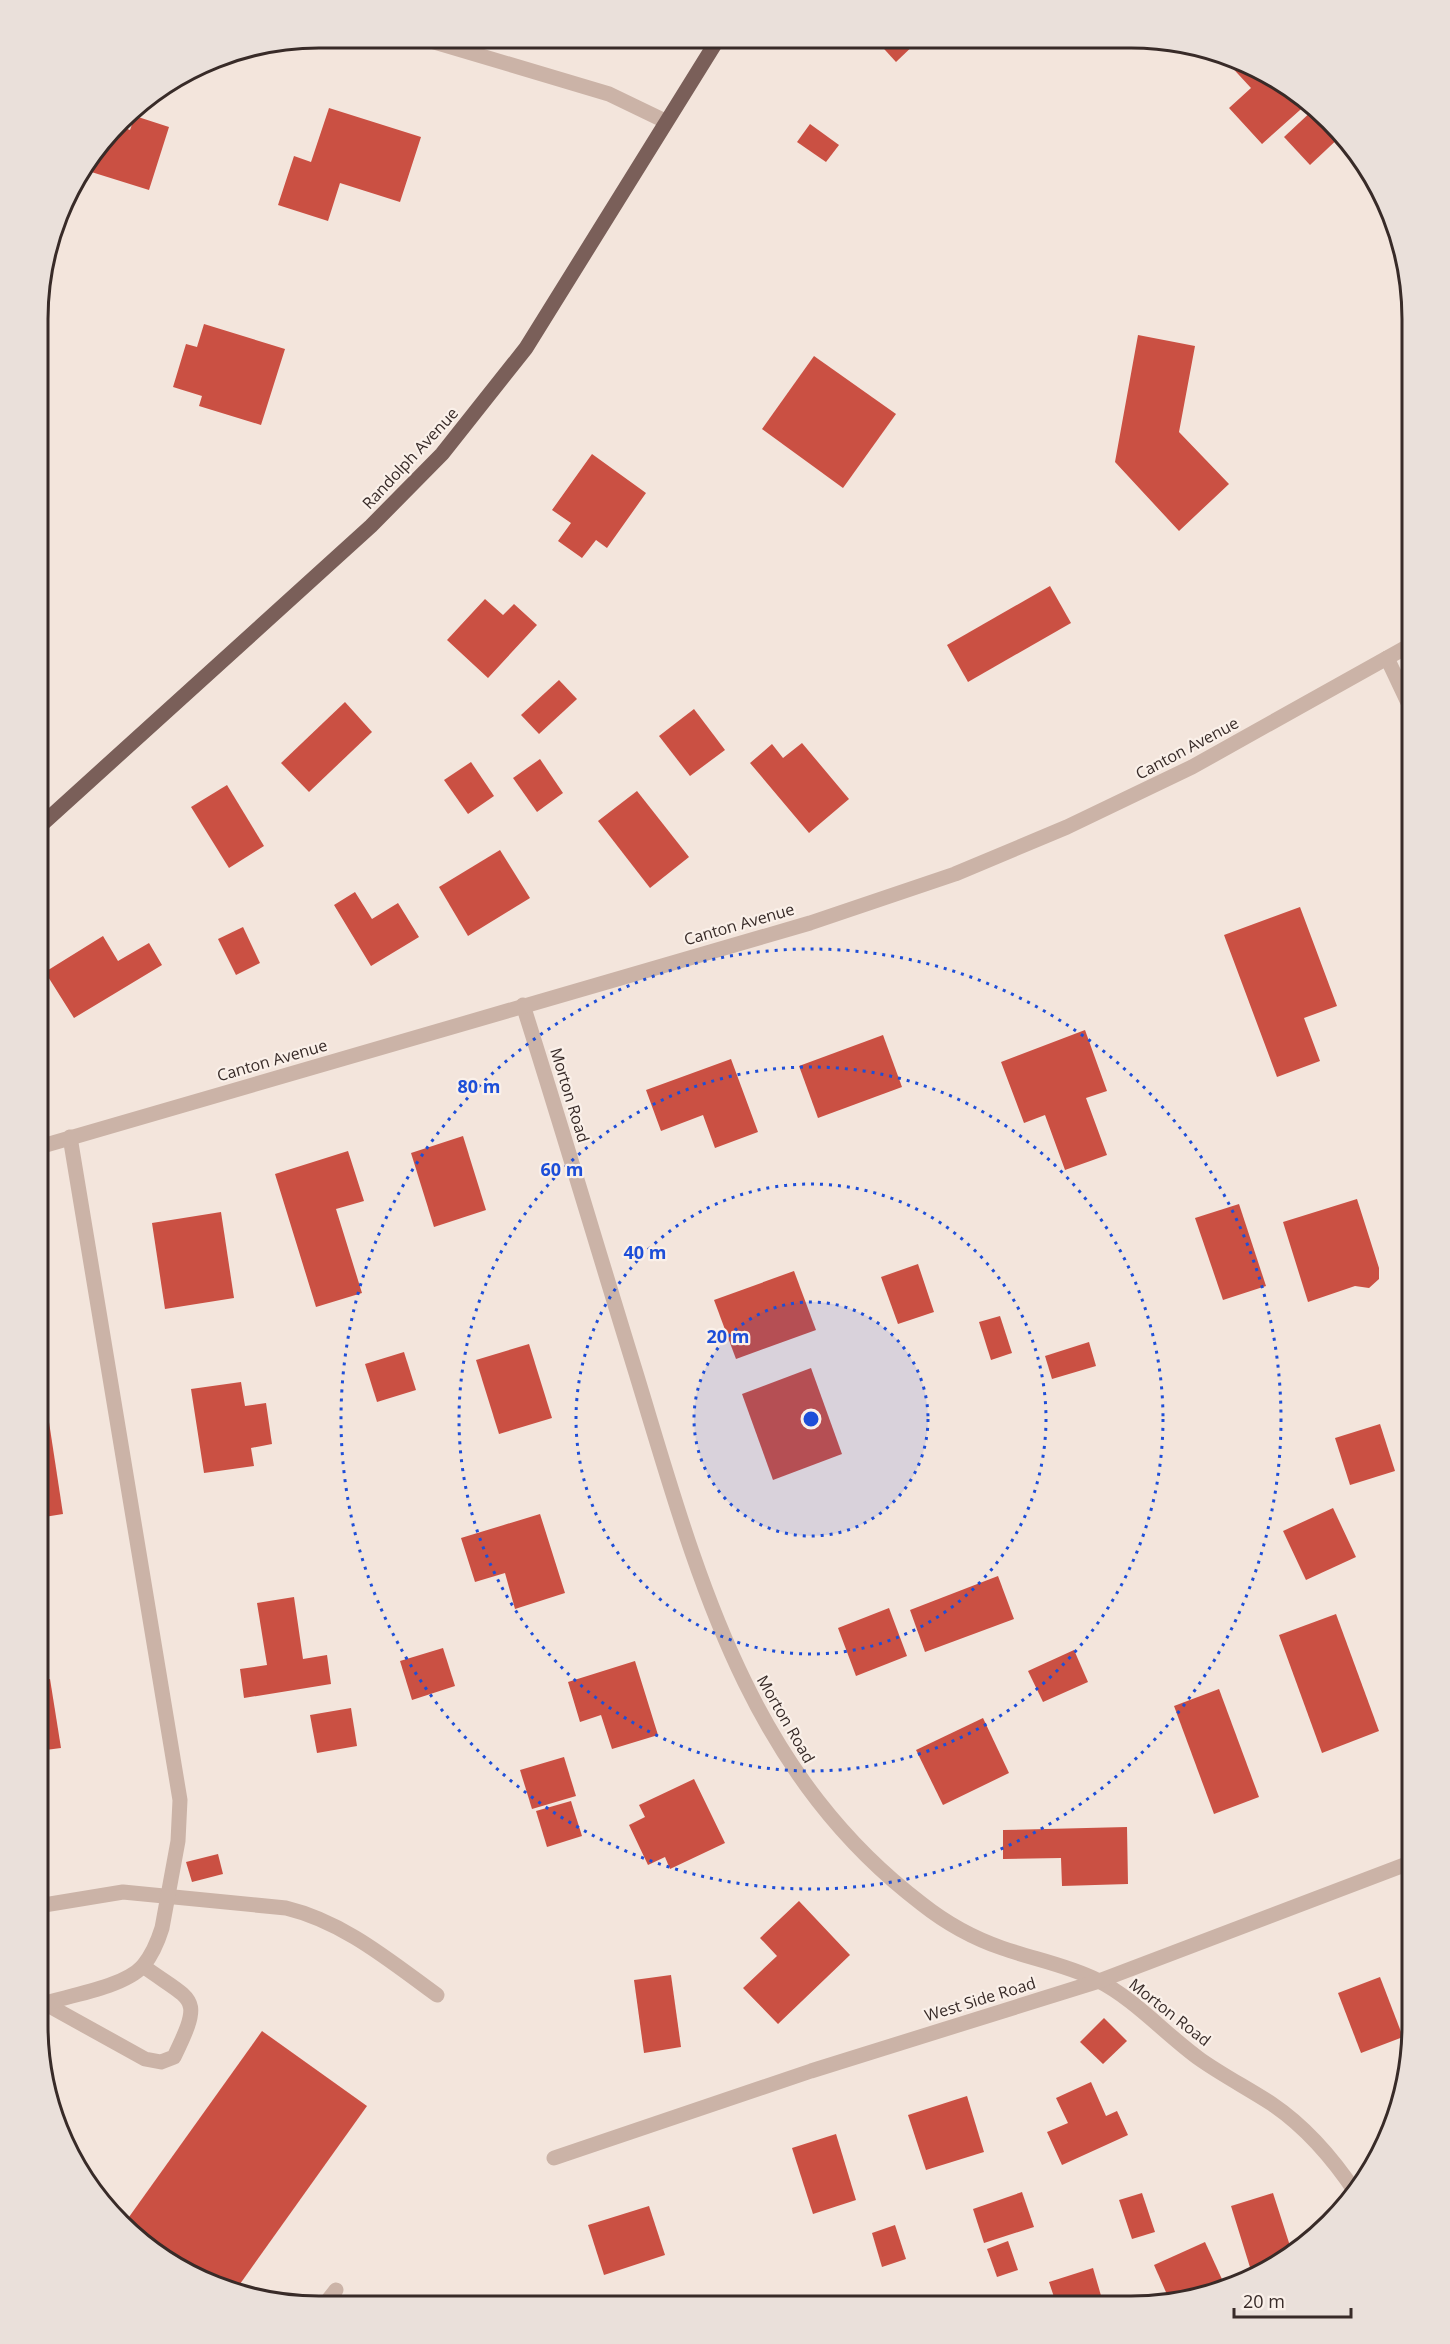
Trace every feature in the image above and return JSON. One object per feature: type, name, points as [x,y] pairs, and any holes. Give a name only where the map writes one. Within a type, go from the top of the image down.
[{"type":"main road","name":"Randolph Avenue","points":[[48,819],[371,526],[442,454],[526,348],[712,48]]},
{"type":"street","points":[[455,48],[609,94],[665,121]]},
{"type":"street","name":"Canton Avenue","points":[[48,1144],[810,922],[955,874],[1152,788],[1402,650]]},
{"type":"street","points":[[1387,658],[1402,690]]},
{"type":"street","name":"Morton Road","points":[[523,1005],[702,1585],[742,1678],[801,1781],[850,1839],[896,1883],[929,1910],[946,1922],[999,1948],[1099,1981],[1203,2061],[1275,2106],[1319,2145],[1350,2185]]},
{"type":"street","points":[[48,2002],[117,1982],[143,1966],[157,1943],[169,1895],[178,1841],[180,1800],[70,1137]]},
{"type":"street","name":"West Side Road","points":[[554,2158],[811,2071],[1099,1981],[1402,1866]]},
{"type":"street","points":[[48,1904],[123,1892],[286,1908],[309,1914],[350,1934],[437,1995]]},
{"type":"street","points":[[48,2008],[145,2060],[161,2062],[174,2057],[190,2024],[193,2012],[189,2000],[143,1966]]},
{"type":"street","points":[[332,2296],[336,2290]]},
{"type":"building","points":[[883,48],[911,48],[896,62]]},
{"type":"building","points":[[1232,68],[1267,84],[1302,108],[1262,144],[1229,108],[1251,88]]},
{"type":"building","points":[[329,108],[421,137],[400,202],[340,183],[328,221],[278,205],[294,156],[311,162]]},
{"type":"building","points":[[1309,114],[1336,141],[1310,165],[1284,137]]},
{"type":"building","points":[[138,117],[169,127],[149,190],[91,172],[115,140],[126,128],[130,130],[133,121]]},
{"type":"building","points":[[810,124],[839,145],[826,162],[797,142]]},
{"type":"building","points":[[204,324],[285,349],[261,425],[199,406],[202,396],[173,387],[186,344],[197,347]]},
{"type":"building","points":[[1138,335],[1195,346],[1179,432],[1229,484],[1179,531],[1115,462]]},
{"type":"building","points":[[814,356],[896,414],[843,488],[762,429]]},
{"type":"building","points":[[592,454],[646,493],[607,548],[596,540],[582,558],[558,541],[571,523],[552,510]]},
{"type":"building","points":[[1050,586],[1071,623],[968,682],[947,645]]},
{"type":"building","points":[[485,599],[503,615],[514,604],[537,625],[488,678],[447,640]]},
{"type":"building","points":[[559,680],[577,699],[539,734],[521,715]]},
{"type":"building","points":[[345,702],[372,732],[309,792],[281,763]]},
{"type":"building","points":[[694,709],[725,750],[690,776],[659,736]]},
{"type":"building","points":[[802,743],[849,799],[809,833],[750,763],[772,744],[783,758]]},
{"type":"building","points":[[540,759],[563,793],[537,812],[513,778]]},
{"type":"building","points":[[471,762],[494,796],[468,814],[444,780]]},
{"type":"building","points":[[227,785],[264,846],[229,868],[191,807]]},
{"type":"building","points":[[637,791],[689,857],[650,888],[598,821]]},
{"type":"building","points":[[500,850],[530,898],[468,936],[439,887]]},
{"type":"building","points":[[355,892],[372,919],[398,903],[419,937],[371,966],[334,905]]},
{"type":"building","points":[[1300,907],[1337,1006],[1304,1018],[1320,1061],[1277,1077],[1224,935]]},
{"type":"building","points":[[243,927],[260,963],[236,975],[218,939]]},
{"type":"building","points":[[103,936],[118,961],[149,943],[162,965],[74,1018],[48,977],[48,970]]},
{"type":"building","points":[[1085,1030],[1107,1091],[1086,1098],[1107,1155],[1065,1170],[1045,1115],[1024,1123],[1001,1062]]},
{"type":"building","points":[[883,1035],[902,1087],[818,1118],[799,1066]]},
{"type":"building","points":[[731,1059],[758,1132],[715,1148],[703,1115],[661,1131],[646,1090]]},
{"type":"building","points":[[463,1136],[486,1210],[434,1227],[411,1153]]},
{"type":"building","points":[[348,1151],[364,1201],[336,1209],[362,1293],[316,1307],[275,1174]]},
{"type":"building","points":[[1357,1199],[1379,1268],[1379,1279],[1369,1288],[1355,1286],[1308,1302],[1283,1222]]},
{"type":"building","points":[[1239,1204],[1266,1286],[1223,1300],[1195,1218]]},
{"type":"building","points":[[221,1212],[234,1298],[165,1309],[152,1223]]},
{"type":"building","points":[[918,1264],[934,1312],[898,1324],[881,1277]]},
{"type":"building","points":[[794,1271],[816,1330],[736,1359],[714,1300]]},
{"type":"building","points":[[1000,1316],[1012,1353],[991,1360],[979,1322]]},
{"type":"building","points":[[1089,1342],[1096,1366],[1052,1379],[1045,1356]]},
{"type":"building","points":[[529,1344],[552,1418],[499,1434],[476,1360]]},
{"type":"building","points":[[404,1352],[416,1390],[377,1402],[365,1364]]},
{"type":"building","points":[[811,1368],[842,1454],[773,1480],[742,1394]]},
{"type":"building","points":[[241,1382],[245,1406],[266,1403],[272,1444],[251,1448],[254,1466],[204,1473],[191,1389]]},
{"type":"building","points":[[48,1416],[63,1514],[48,1516]]},
{"type":"building","points":[[1380,1424],[1395,1471],[1350,1485],[1335,1438]]},
{"type":"building","points":[[1333,1508],[1356,1557],[1306,1580],[1283,1531]]},
{"type":"building","points":[[540,1514],[565,1593],[515,1609],[505,1573],[475,1582],[461,1538]]},
{"type":"building","points":[[998,1576],[1014,1619],[925,1652],[910,1610]]},
{"type":"building","points":[[294,1597],[303,1659],[327,1655],[331,1684],[244,1698],[240,1669],[267,1665],[257,1603]]},
{"type":"building","points":[[889,1608],[907,1656],[856,1676],[838,1628]]},
{"type":"building","points":[[1336,1614],[1379,1731],[1322,1753],[1279,1635]]},
{"type":"building","points":[[443,1648],[455,1686],[412,1700],[400,1661]]},
{"type":"building","points":[[1074,1650],[1088,1682],[1043,1702],[1028,1671]]},
{"type":"building","points":[[635,1661],[658,1735],[612,1749],[601,1715],[580,1722],[568,1682]]},
{"type":"building","points":[[48,1679],[50,1679],[61,1748],[48,1750]]},
{"type":"building","points":[[1219,1689],[1259,1797],[1214,1814],[1174,1706]]},
{"type":"building","points":[[351,1708],[357,1746],[317,1753],[310,1715]]},
{"type":"building","points":[[983,1718],[1009,1773],[943,1805],[916,1750]]},
{"type":"building","points":[[564,1757],[576,1796],[532,1809],[520,1770]]},
{"type":"building","points":[[694,1779],[725,1843],[670,1869],[665,1857],[648,1865],[629,1825],[645,1817],[639,1805]]},
{"type":"building","points":[[571,1801],[582,1836],[547,1847],[536,1811]]},
{"type":"building","points":[[1127,1827],[1128,1884],[1062,1886],[1061,1858],[1003,1859],[1003,1830]]},
{"type":"building","points":[[218,1854],[223,1874],[192,1882],[186,1862]]},
{"type":"building","points":[[799,1901],[850,1955],[778,2024],[743,1988],[777,1956],[760,1938]]},
{"type":"building","points":[[671,1975],[681,2047],[644,2053],[634,1980]]},
{"type":"building","points":[[1380,1977],[1401,2038],[1361,2053],[1338,1993]]},
{"type":"building","points":[[1104,2018],[1127,2041],[1103,2064],[1080,2042]]},
{"type":"building","points":[[262,2031],[367,2106],[240,2284],[183,2260],[128,2218]]},
{"type":"building","points":[[1091,2082],[1106,2116],[1117,2111],[1128,2135],[1062,2165],[1047,2132],[1068,2123],[1056,2098]]},
{"type":"building","points":[[967,2096],[984,2152],[926,2170],[908,2115]]},
{"type":"building","points":[[836,2134],[856,2200],[813,2214],[792,2148]]},
{"type":"building","points":[[1022,2192],[1034,2227],[984,2243],[973,2209]]},
{"type":"building","points":[[1142,2193],[1155,2232],[1132,2239],[1119,2200]]},
{"type":"building","points":[[1273,2193],[1290,2245],[1250,2268],[1231,2206]]},
{"type":"building","points":[[649,2206],[665,2255],[604,2275],[588,2225]]},
{"type":"building","points":[[895,2225],[906,2259],[882,2267],[872,2233]]},
{"type":"building","points":[[1008,2241],[1018,2270],[997,2277],[987,2249]]},
{"type":"building","points":[[1205,2242],[1222,2280],[1167,2294],[1154,2265]]},
{"type":"building","points":[[1093,2268],[1101,2296],[1054,2296],[1049,2282]]}]
